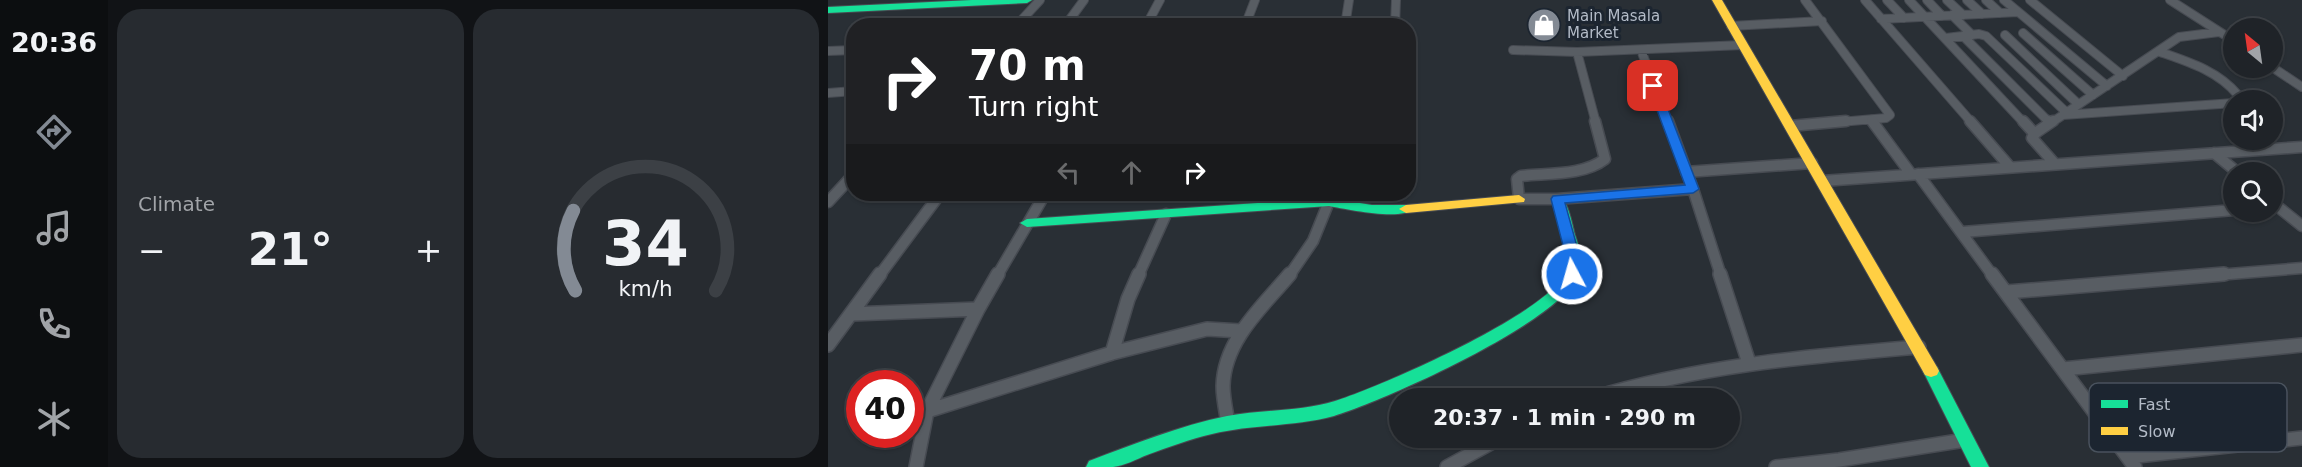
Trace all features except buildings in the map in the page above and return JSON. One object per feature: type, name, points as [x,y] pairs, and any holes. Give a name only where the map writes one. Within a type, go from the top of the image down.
[{"type":"street","points":[[828,10],[1027,0]]},
{"type":"street","points":[[1023,18],[1040,0]]},
{"type":"street","points":[[1071,18],[1084,0]]},
{"type":"street","points":[[1150,18],[1160,0]]},
{"type":"street","points":[[1248,18],[1255,0]]},
{"type":"street","points":[[1346,18],[1349,0]]},
{"type":"street","points":[[1395,18],[1396,0]]},
{"type":"street","points":[[1717,0],[1919,347],[1980,467]]},
{"type":"street","points":[[1790,126],[1871,120],[1886,118],[1890,115],[1805,0]]},
{"type":"street","points":[[1865,0],[2010,167]]},
{"type":"street","points":[[1887,0],[1904,18]]},
{"type":"street","points":[[1909,0],[2035,134]]},
{"type":"street","points":[[1927,0],[1942,16]]},
{"type":"street","points":[[1947,0],[1964,15]]},
{"type":"street","points":[[1967,0],[1982,14]]},
{"type":"street","points":[[1986,0],[2000,13]]},
{"type":"street","points":[[2004,0],[2107,86]]},
{"type":"street","points":[[2030,0],[2122,76]]},
{"type":"street","points":[[2170,0],[2223,34]]},
{"type":"street","points":[[1881,19],[2018,12]]},
{"type":"street","points":[[1952,15],[1967,35],[2050,123]]},
{"type":"street","points":[[1731,26],[1822,21]]},
{"type":"street","points":[[2055,164],[2032,138],[2035,134],[2183,35],[2219,32]]},
{"type":"street","points":[[2022,33],[2093,95]]},
{"type":"street","points":[[2042,33],[2004,35],[2078,104]]},
{"type":"street","points":[[1946,38],[1967,35],[1982,35],[1987,38],[2064,114],[2223,103]]},
{"type":"street","points":[[1513,50],[1577,52],[1743,45]]},
{"type":"street","points":[[828,51],[846,50]]},
{"type":"street","points":[[1641,50],[1664,118],[1693,189],[1749,363]]},
{"type":"street","points":[[1519,199],[1517,179],[1521,176],[1587,167],[1602,163],[1605,159],[1577,52]]},
{"type":"street","points":[[2160,52],[2209,73],[2234,90]]},
{"type":"street","points":[[2283,74],[2302,87]]},
{"type":"street","points":[[828,93],[846,92]]},
{"type":"street","points":[[1871,120],[1963,232],[2089,405]]},
{"type":"street","points":[[1822,181],[2301,148]]},
{"type":"street","points":[[2214,153],[2225,162]]},
{"type":"street","points":[[1686,172],[1812,163]]},
{"type":"street","points":[[828,202],[846,183]]},
{"type":"street","points":[[1334,201],[1342,206],[1383,209],[1693,189]]},
{"type":"street","points":[[1095,467],[1227,423],[1345,406],[1447,359],[1544,305],[1562,290],[1572,274],[1574,261],[1557,199]]},
{"type":"street","points":[[828,345],[935,201]]},
{"type":"street","points":[[916,467],[927,411],[978,309],[1041,201]]},
{"type":"street","points":[[1028,223],[1166,214],[1299,201]]},
{"type":"street","points":[[1227,423],[1223,380],[1228,357],[1241,331],[1304,257],[1320,230],[1329,201]]},
{"type":"street","points":[[1963,232],[2223,211]]},
{"type":"street","points":[[2283,211],[2302,226]]},
{"type":"street","points":[[1112,353],[1128,299],[1166,214]]},
{"type":"street","points":[[2007,292],[2302,268]]},
{"type":"street","points":[[852,314],[978,309]]},
{"type":"street","points":[[927,411],[1112,353],[1207,328],[1241,331]]},
{"type":"street","points":[[2063,369],[2302,345]]},
{"type":"street","points":[[1629,388],[1676,375],[1749,363],[1919,347]]},
{"type":"street","points":[[2287,440],[2302,438]]},
{"type":"street","points":[[1776,467],[1841,464],[1965,440]]},
{"type":"street","points":[[1447,467],[1482,448]]},
{"type":"street","points":[[2131,462],[2202,452]]},
{"type":"traffic: fast","points":[[828,10],[1027,0]]},
{"type":"traffic: fast","points":[[1095,467],[1195,431],[1229,423],[1333,409],[1387,389],[1501,332],[1534,311],[1558,291],[1572,274],[1574,267],[1572,248],[1557,199]]},
{"type":"traffic: fast","points":[[1027,223],[1329,202],[1372,209],[1406,209]]},
{"type":"traffic: fast","points":[[1931,371],[1980,467]]},
{"type":"traffic: slow","points":[[1717,0],[1931,371]]},
{"type":"traffic: slow","points":[[1406,209],[1519,199]]},
{"type":"place","name":"Main Masala Market","points":[[1544,25]]},
{"type":"route","points":[[1572,274],[1574,261],[1557,199],[1693,189],[1653,86]]}]
